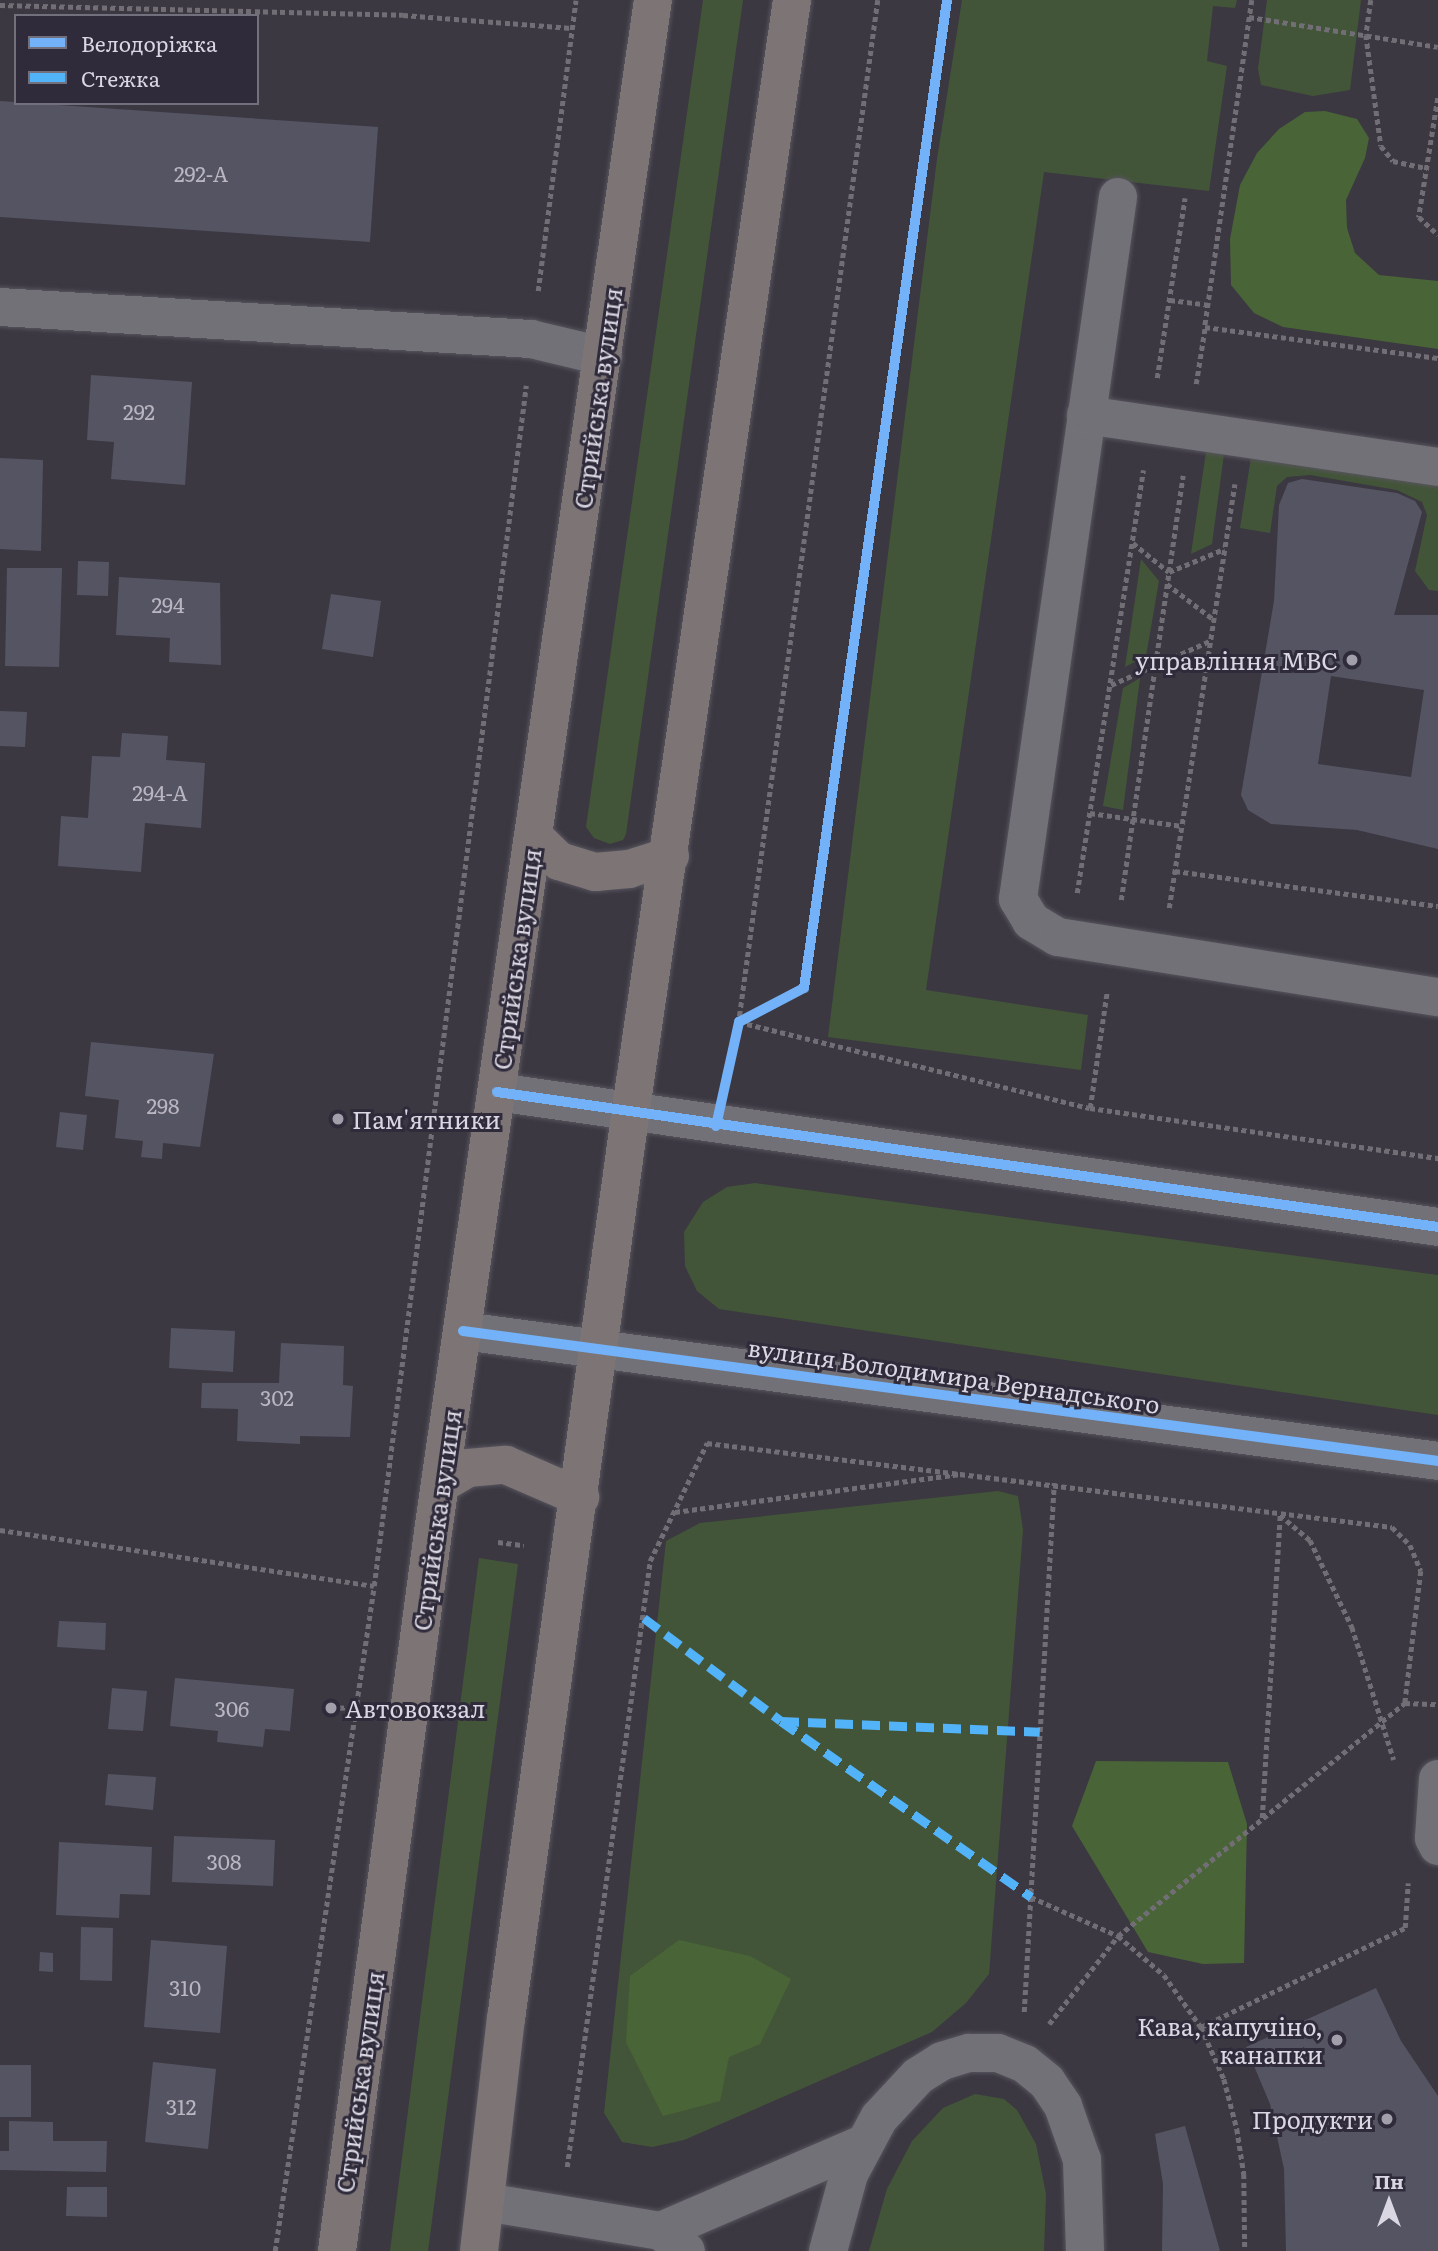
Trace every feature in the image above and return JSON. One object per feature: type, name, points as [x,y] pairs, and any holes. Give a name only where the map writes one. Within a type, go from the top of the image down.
[{"type":"main road","name":"Стрийська вулиця","points":[[337,2251],[463,1331],[653,0]]},
{"type":"main road","points":[[479,2251],[506,2019],[580,1497],[631,1109],[670,856],[792,0]]},
{"type":"main road","points":[[533,836],[559,861],[595,872],[629,869],[670,856]]},
{"type":"main road","points":[[442,1483],[468,1468],[506,1465],[580,1497]]},
{"type":"street","points":[[1118,197],[1018,899],[1031,921],[1070,939],[1438,997]]},
{"type":"street","points":[[0,307],[531,339],[603,356]]},
{"type":"street","points":[[1086,415],[1438,467]]},
{"type":"street","points":[[497,1092],[631,1109],[716,1126],[1438,1227]]},
{"type":"street","name":"вулиця Володимира Вернадського","points":[[463,1331],[1438,1461]]},
{"type":"street","points":[[1438,1779],[1434,1838],[1438,1846]]},
{"type":"street","points":[[828,2251],[839,2204],[863,2144],[897,2095],[942,2061],[969,2053],[998,2053],[1025,2064],[1047,2082],[1075,2132],[1086,2190],[1085,2251]]},
{"type":"street","points":[[485,2202],[560,2215],[674,2241],[863,2144]]},
{"type":"path","points":[[275,2251],[374,1586],[576,0]]},
{"type":"path","points":[[736,1035],[878,0]]},
{"type":"path","points":[[1090,1108],[1252,0]]},
{"type":"path","points":[[1371,0],[1366,35],[1381,146],[1393,161],[1427,168]]},
{"type":"path","points":[[0,5],[403,15],[571,28]]},
{"type":"path","points":[[1250,17],[1438,47]]},
{"type":"path","points":[[1438,97],[1419,217],[1438,235]]},
{"type":"path","points":[[1070,939],[1185,198]]},
{"type":"path","points":[[1170,300],[1208,305]]},
{"type":"path","points":[[1205,327],[1438,358]]},
{"type":"path","points":[[1162,953],[1242,438]]},
{"type":"path","points":[[1132,542],[1168,572]]},
{"type":"path","points":[[1168,572],[1224,549]]},
{"type":"path","points":[[1167,584],[1213,619]]},
{"type":"path","points":[[1110,685],[1210,641]]},
{"type":"path","points":[[1090,813],[1182,826]]},
{"type":"path","points":[[1175,871],[1438,906]]},
{"type":"path","points":[[739,1022],[761,1010]]},
{"type":"path","points":[[739,1022],[1090,1108],[1438,1158]]},
{"type":"path","points":[[560,2215],[650,1561],[707,1443],[1054,1482],[1280,1515],[1392,1527],[1410,1545],[1421,1571],[1405,1703]]},
{"type":"path","points":[[674,1512],[967,1472]]},
{"type":"path","points":[[1023,2019],[1054,1482]]},
{"type":"path","points":[[1280,1515],[1310,1540],[1352,1627],[1397,1770]]},
{"type":"path","points":[[1262,1819],[1280,1515]]},
{"type":"path","points":[[0,1530],[374,1586]]},
{"type":"path","points":[[1045,2029],[1118,1937],[1405,1703],[1438,1704]]},
{"type":"path","points":[[331,1708],[355,1707]]},
{"type":"path","points":[[1200,2027],[1405,1928],[1408,1879]]},
{"type":"path","points":[[1031,1897],[1118,1937],[1164,1975],[1200,2027],[1224,2079],[1237,2129],[1244,2174],[1245,2251]]},
{"type":"green space","points":[[703,0],[743,0],[626,834],[623,840],[610,844],[594,838],[586,827]]},
{"type":"green space","points":[[962,0],[1237,0],[1235,8],[1213,6],[1207,61],[1227,66],[1209,191],[1044,172],[926,990],[1088,1015],[1081,1070],[828,1037],[937,159]]},
{"type":"green space","points":[[1267,0],[1361,0],[1350,90],[1313,96],[1261,85],[1258,69]]},
{"type":"green space","points":[[1325,111],[1357,119],[1369,138],[1365,158],[1346,200],[1347,228],[1355,253],[1379,275],[1438,281],[1438,349],[1283,327],[1254,313],[1231,285],[1230,239],[1240,185],[1257,153],[1279,129],[1305,112]]},
{"type":"green space","points":[[1252,451],[1438,478],[1438,591],[1429,590],[1415,571],[1427,515],[1422,502],[1397,490],[1310,475],[1287,477],[1277,486],[1270,533],[1240,528]]},
{"type":"green space","points":[[1206,452],[1224,454],[1212,544],[1191,554]]},
{"type":"green space","points":[[1141,559],[1159,581],[1146,656],[1125,667]]},
{"type":"green space","points":[[1140,678],[1123,810],[1103,806],[1123,688]]},
{"type":"green space","points":[[755,1183],[1438,1275],[1438,1415],[719,1309],[697,1291],[685,1266],[684,1232],[703,1202],[727,1187]]},
{"type":"green space","points":[[998,1491],[1018,1496],[1023,1530],[989,1974],[966,2003],[932,2032],[684,2140],[652,2147],[622,2142],[604,2113],[666,1541],[700,1523]]},
{"type":"green space","points":[[479,1558],[518,1564],[428,2251],[390,2251]]},
{"type":"green space","points":[[1096,1761],[1228,1762],[1247,1824],[1244,1963],[1203,1964],[1148,1952],[1072,1826]]},
{"type":"green space","points":[[679,1940],[750,1956],[791,1979],[760,2044],[729,2057],[720,2101],[663,2116],[626,2042],[630,1976]]},
{"type":"green space","points":[[975,2094],[1004,2099],[1017,2110],[1036,2144],[1046,2194],[1044,2251],[869,2251],[887,2189],[912,2141],[943,2108]]},
{"type":"building","points":[[0,101],[14,102],[14,105],[58,105],[378,127],[370,242],[0,217]]},
{"type":"building","points":[[91,375],[192,382],[185,485],[111,479],[114,442],[87,440]]},
{"type":"building","points":[[0,458],[43,460],[41,551],[0,549]]},
{"type":"building","name":"управління МВС","points":[[1302,479],[1397,493],[1415,501],[1422,512],[1394,615],[1438,615],[1438,849],[1357,830],[1271,824],[1248,810],[1241,795],[1274,601],[1279,505],[1288,483]],"holes":[[[1331,676],[1424,690],[1411,777],[1318,764]]]},
{"type":"building","points":[[78,561],[109,562],[108,596],[77,595]]},
{"type":"building","points":[[7,568],[62,568],[59,667],[5,666]]},
{"type":"building","points":[[119,577],[220,583],[221,665],[169,662],[170,638],[116,635]]},
{"type":"building","points":[[331,594],[381,601],[373,657],[322,649]]},
{"type":"building","points":[[0,711],[27,712],[25,747],[0,746]]},
{"type":"building","points":[[122,733],[168,736],[166,760],[205,763],[201,828],[145,823],[141,872],[58,866],[61,816],[88,818],[92,756],[120,757]]},
{"type":"building","points":[[91,1042],[214,1054],[200,1147],[163,1143],[162,1159],[141,1157],[143,1141],[115,1138],[119,1100],[85,1096]]},
{"type":"building","points":[[60,1112],[87,1115],[83,1150],[56,1147]]},
{"type":"building","points":[[171,1328],[235,1331],[233,1372],[169,1368]]},
{"type":"building","points":[[281,1343],[344,1346],[343,1385],[353,1386],[350,1437],[300,1436],[300,1444],[237,1441],[238,1409],[201,1408],[202,1383],[279,1383]]},
{"type":"building","points":[[59,1621],[106,1623],[105,1650],[57,1647]]},
{"type":"building","points":[[175,1678],[294,1689],[290,1731],[265,1729],[263,1747],[217,1742],[218,1731],[170,1726]]},
{"type":"building","points":[[112,1688],[147,1691],[143,1731],[108,1729]]},
{"type":"building","points":[[108,1774],[156,1777],[153,1810],[105,1805]]},
{"type":"building","points":[[174,1836],[275,1840],[273,1886],[172,1882]]},
{"type":"building","points":[[59,1842],[152,1847],[150,1895],[120,1894],[119,1918],[56,1915]]},
{"type":"building","points":[[81,1927],[113,1928],[112,1981],[80,1980]]},
{"type":"building","points":[[151,1940],[227,1946],[220,2033],[144,2027]]},
{"type":"building","points":[[40,1952],[53,1953],[53,1972],[39,1971]]},
{"type":"building","points":[[1376,1988],[1401,2041],[1438,2096],[1438,2251],[1286,2251],[1284,2169],[1270,2104],[1246,2047]]},
{"type":"building","points":[[153,2062],[216,2069],[208,2149],[145,2142]]},
{"type":"building","points":[[0,2065],[31,2065],[31,2117],[0,2117]]},
{"type":"building","points":[[9,2121],[53,2122],[53,2141],[107,2141],[106,2172],[0,2170],[0,2151],[9,2151]]},
{"type":"building","points":[[1185,2126],[1220,2251],[1162,2251],[1163,2184],[1155,2134]]},
{"type":"building","points":[[67,2187],[107,2187],[107,2217],[66,2216]]},
{"type":"marked path","points":[[644,1618],[781,1721],[1040,1732]]},
{"type":"marked path","points":[[781,1721],[1031,1897]]},
{"type":"cycle path","points":[[716,1126],[739,1022],[804,988],[947,0]]},
{"type":"cycle path","points":[[497,1092],[1438,1227]]},
{"type":"cycle path","points":[[463,1331],[1438,1461]]},
{"type":"place","name":"управління МВС","points":[[1352,660]]},
{"type":"place","name":"Пам'ятники","points":[[338,1119]]},
{"type":"place","name":"Автовокзал","points":[[331,1708]]},
{"type":"place","name":"Кава, капучіно, канапки","points":[[1337,2040]]},
{"type":"place","name":"Продукти","points":[[1387,2119]]}]
